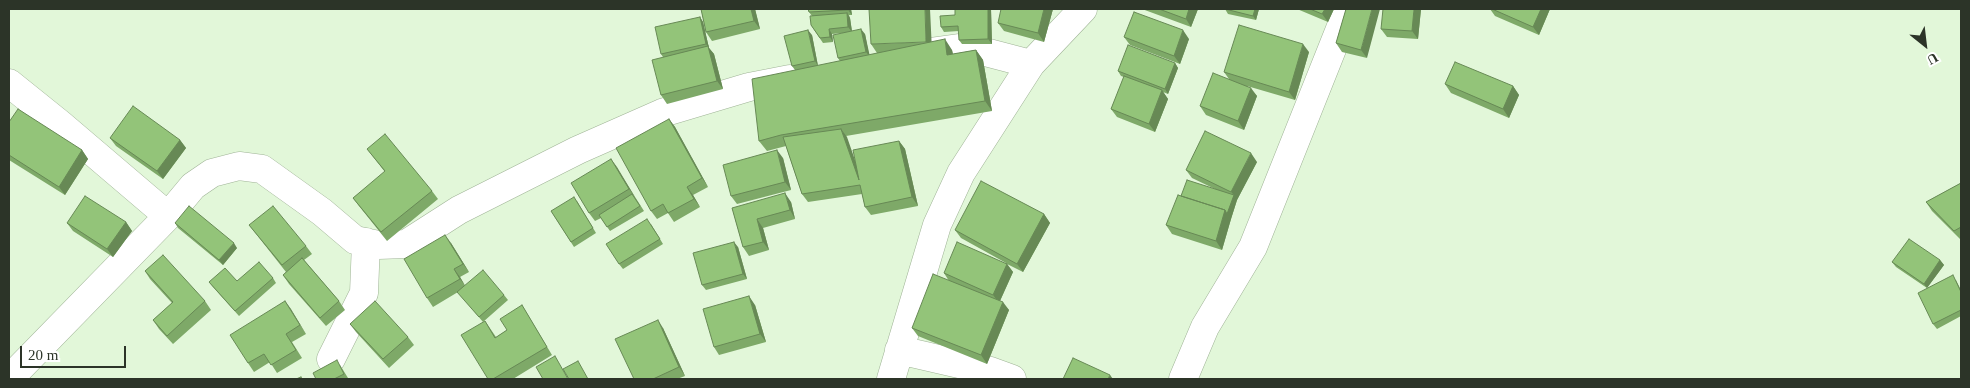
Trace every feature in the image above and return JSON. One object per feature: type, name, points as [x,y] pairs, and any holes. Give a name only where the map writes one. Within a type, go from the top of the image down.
[{"type":"street","points":[[890,379],[937,225],[957,182],[1031,64],[1083,9]]},
{"type":"street","points":[[1183,379],[1205,327],[1253,247],[1348,9]]},
{"type":"street","points":[[894,58],[966,47],[1031,64]]},
{"type":"street","points":[[9,379],[168,216],[193,186],[212,173],[239,166],[262,169],[322,212],[355,240],[378,245],[406,244],[459,210],[578,150],[662,113],[749,87],[817,74]]},
{"type":"street","points":[[9,83],[168,216]]},
{"type":"street","points":[[331,359],[364,292],[366,242]]},
{"type":"street","points":[[899,350],[990,371],[1012,379]]},
{"type":"building","points":[[701,9],[751,9],[754,21],[706,32]]},
{"type":"building","points":[[808,9],[848,9],[848,10],[809,12]]},
{"type":"building","points":[[869,9],[925,9],[926,42],[871,44]]},
{"type":"building","points":[[955,9],[988,9],[988,39],[959,40],[958,26],[941,27],[940,16],[955,15]]},
{"type":"building","points":[[1001,9],[1044,9],[1038,33],[998,23]]},
{"type":"building","points":[[1159,9],[1189,9],[1186,19]]},
{"type":"building","points":[[1225,9],[1255,9],[1253,16]]},
{"type":"building","points":[[1310,9],[1325,9],[1322,14]]},
{"type":"building","points":[[1346,9],[1372,9],[1361,50],[1336,43]]},
{"type":"building","points":[[1383,9],[1414,9],[1412,31],[1381,29]]},
{"type":"building","points":[[1492,9],[1541,9],[1533,27]]},
{"type":"building","points":[[1134,12],[1183,30],[1174,56],[1124,37]]},
{"type":"building","points":[[847,13],[848,27],[829,29],[830,37],[820,38],[811,25],[810,16]]},
{"type":"building","points":[[700,17],[706,44],[661,54],[655,27]]},
{"type":"building","points":[[1239,25],[1303,44],[1289,92],[1224,72]]},
{"type":"building","points":[[861,29],[866,52],[838,58],[833,35]]},
{"type":"building","points":[[808,30],[815,61],[792,66],[784,36]]},
{"type":"building","points":[[945,39],[947,55],[976,50],[985,101],[781,135],[759,141],[752,79]]},
{"type":"building","points":[[1128,45],[1175,63],[1165,89],[1118,71]]},
{"type":"building","points":[[708,46],[717,81],[661,95],[652,60]]},
{"type":"building","points":[[1455,62],[1513,86],[1503,109],[1445,84]]},
{"type":"building","points":[[1213,73],[1251,88],[1238,121],[1200,106]]},
{"type":"building","points":[[1124,76],[1162,90],[1149,124],[1111,109]]},
{"type":"building","points":[[133,106],[180,140],[157,171],[110,138]]},
{"type":"building","points":[[18,109],[82,150],[59,187],[9,155],[9,122]]},
{"type":"building","points":[[669,119],[702,178],[687,187],[694,199],[668,213],[663,204],[651,211],[616,148]]},
{"type":"building","points":[[841,129],[859,180],[853,150],[899,141],[912,197],[865,207],[860,185],[802,194],[783,137]]},
{"type":"building","points":[[1205,131],[1251,153],[1231,192],[1186,170]]},
{"type":"building","points":[[385,134],[432,191],[381,232],[353,198],[385,171],[367,149]]},
{"type":"building","points":[[777,150],[785,182],[731,196],[723,165]]},
{"type":"building","points":[[611,159],[629,189],[589,213],[571,183]]},
{"type":"building","points":[[1187,180],[1234,195],[1227,214],[1225,210],[1181,196]]},
{"type":"building","points":[[981,181],[1044,214],[1017,264],[955,230]]},
{"type":"building","points":[[1961,183],[1961,227],[1954,231],[1926,202]]},
{"type":"building","points":[[785,193],[790,210],[757,219],[763,242],[743,247],[732,208]]},
{"type":"building","points":[[632,194],[640,206],[607,227],[599,215]]},
{"type":"building","points":[[1178,195],[1225,210],[1216,241],[1166,225]]},
{"type":"building","points":[[85,196],[126,222],[107,249],[67,223]]},
{"type":"building","points":[[574,197],[593,228],[571,242],[551,211]]},
{"type":"building","points":[[189,206],[234,243],[219,260],[175,223]]},
{"type":"building","points":[[273,206],[306,246],[282,265],[249,225]]},
{"type":"building","points":[[647,219],[660,239],[619,264],[606,244]]},
{"type":"building","points":[[445,235],[463,264],[454,269],[460,279],[427,298],[404,259]]},
{"type":"building","points":[[1909,239],[1940,260],[1924,284],[1892,262]]},
{"type":"building","points":[[734,242],[743,274],[702,285],[693,253]]},
{"type":"building","points":[[957,242],[1007,264],[993,295],[944,273]]},
{"type":"building","points":[[163,255],[205,301],[167,336],[153,320],[173,302],[145,271]]},
{"type":"building","points":[[302,258],[339,301],[320,318],[283,275]]},
{"type":"building","points":[[259,262],[273,278],[235,311],[209,282],[225,268],[237,281]]},
{"type":"building","points":[[483,270],[504,295],[479,317],[457,292]]},
{"type":"building","points":[[933,274],[1003,302],[981,355],[912,328]]},
{"type":"building","points":[[1953,275],[1961,292],[1961,310],[1933,324],[1918,293]]},
{"type":"building","points":[[749,296],[760,334],[714,347],[703,309]]},
{"type":"building","points":[[285,301],[300,325],[286,334],[296,350],[271,365],[264,354],[248,363],[230,335]]},
{"type":"building","points":[[375,301],[408,337],[383,359],[350,324]]},
{"type":"building","points":[[522,305],[547,347],[493,379],[488,379],[461,335],[485,321],[495,338],[507,330],[500,319]]},
{"type":"building","points":[[658,320],[679,367],[653,379],[634,379],[615,339]]},
{"type":"building","points":[[555,356],[568,379],[543,379],[536,367]]},
{"type":"building","points":[[1073,358],[1110,375],[1108,379],[1063,379]]},
{"type":"building","points":[[337,360],[344,374],[334,379],[316,379],[313,373]]},
{"type":"building","points":[[578,361],[588,379],[569,379],[563,369]]}]
